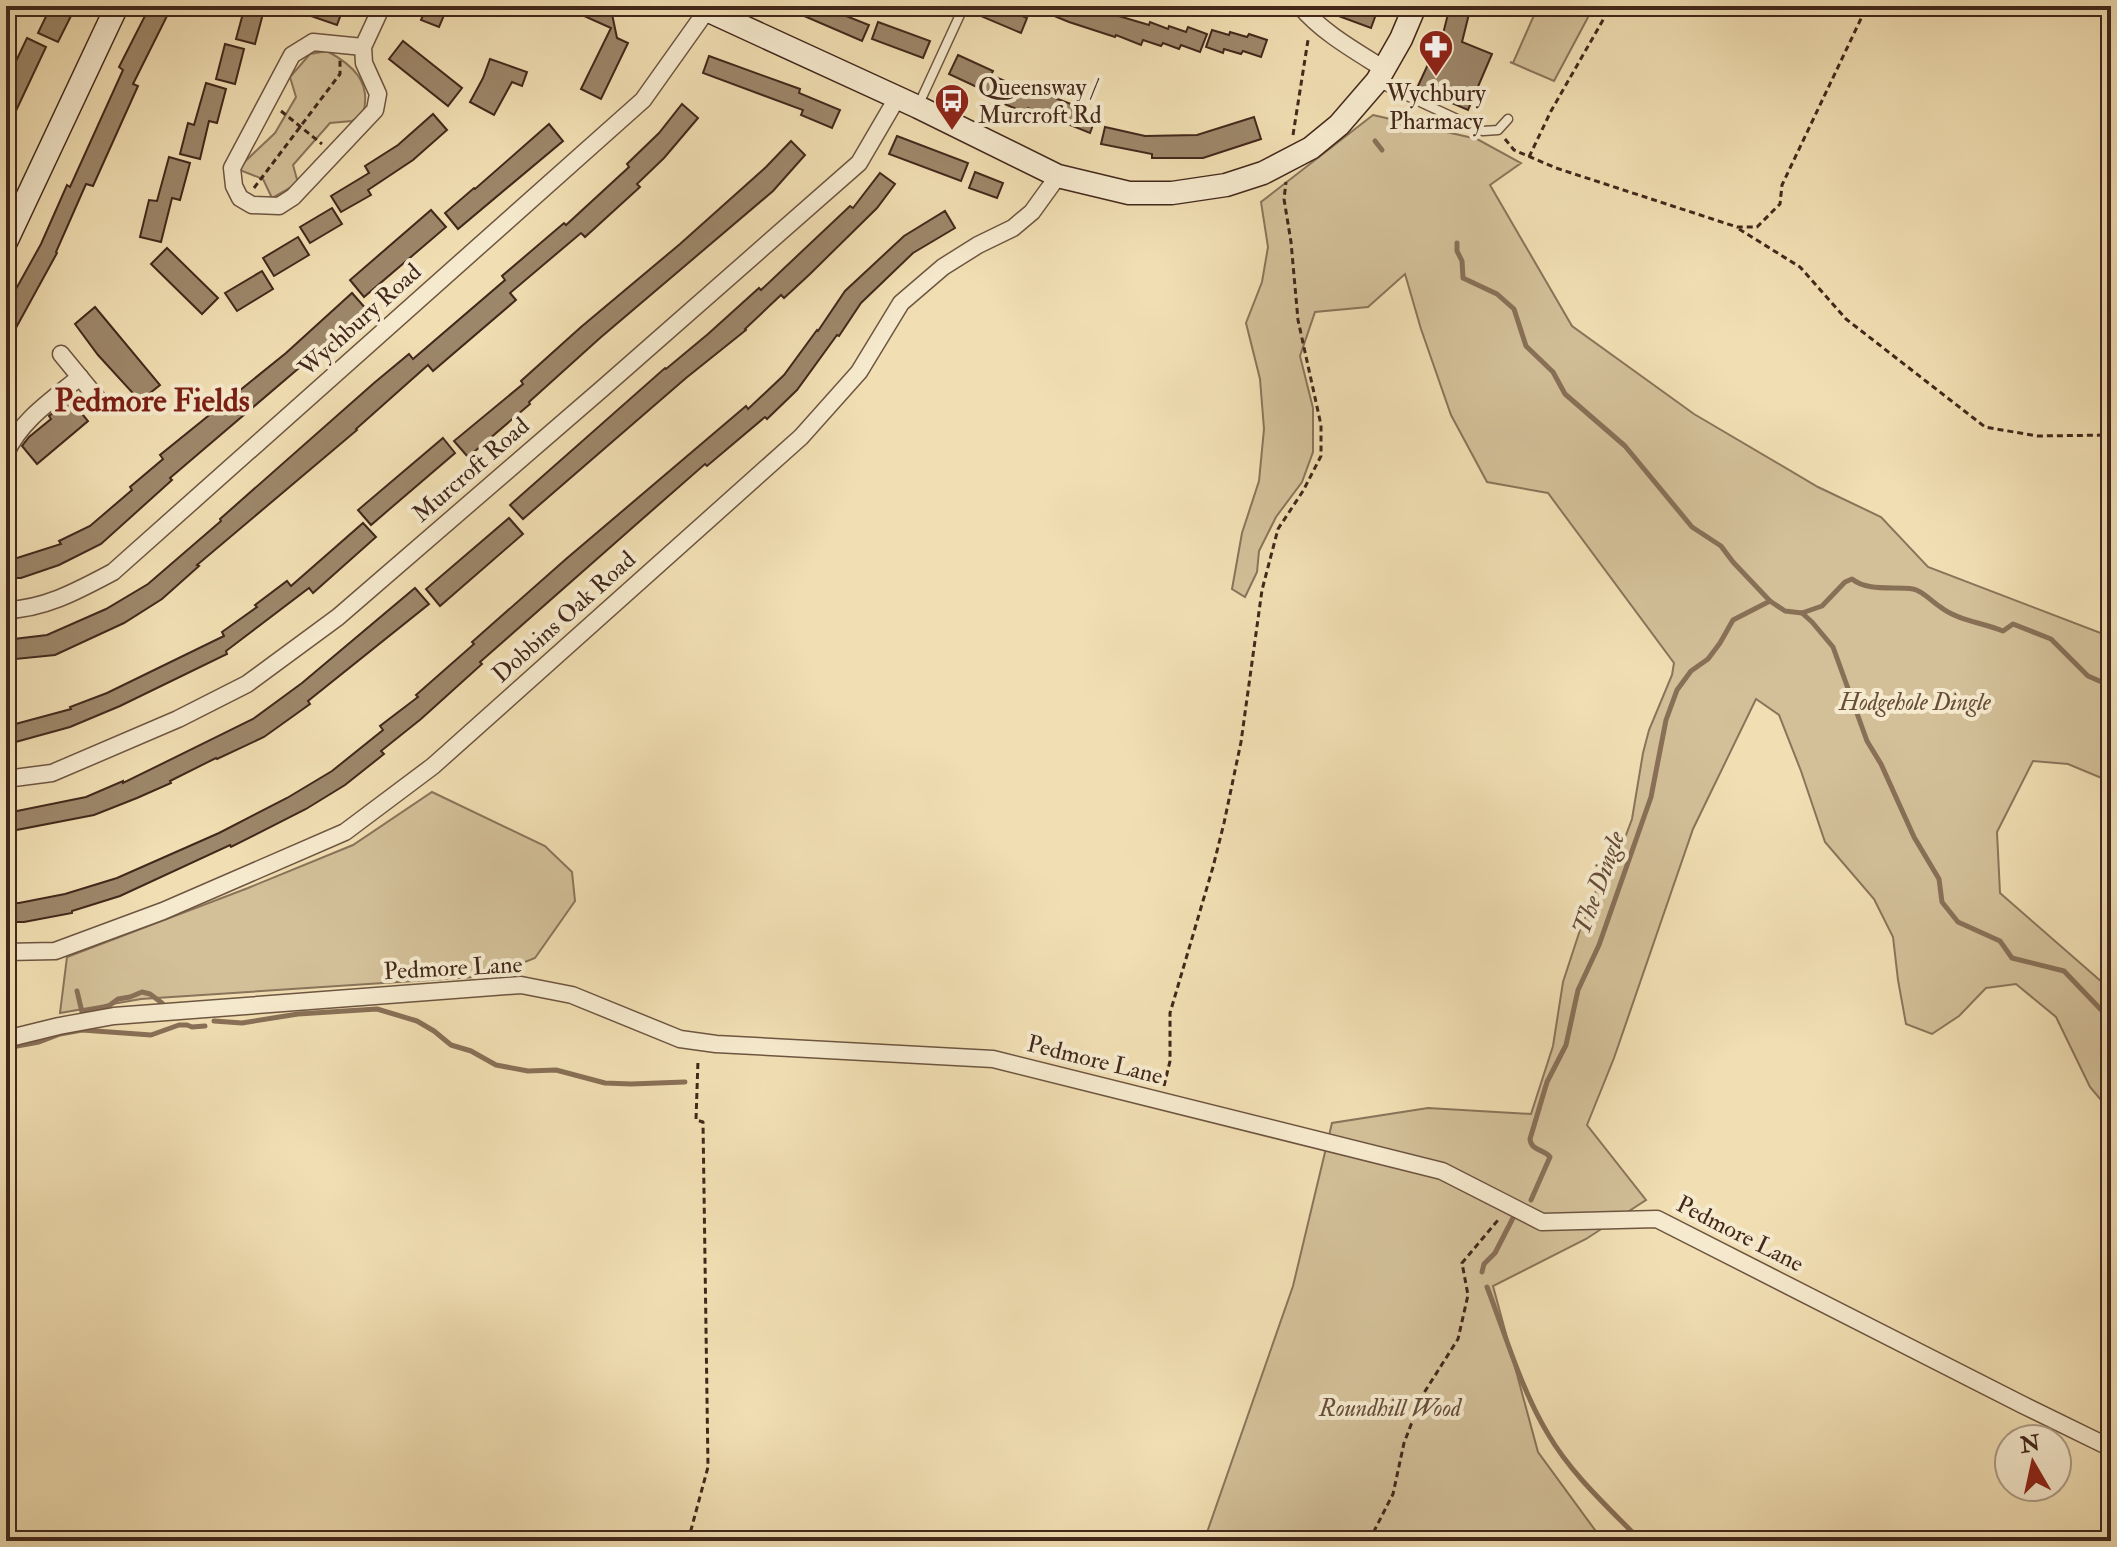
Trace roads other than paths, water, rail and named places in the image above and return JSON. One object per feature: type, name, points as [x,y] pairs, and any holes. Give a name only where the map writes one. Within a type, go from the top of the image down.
[{"type":"street","points":[[6,242],[117,6]]},
{"type":"street","points":[[363,47],[313,42],[292,55],[232,168],[234,186],[243,200],[252,205],[279,206],[293,197],[375,110],[378,94],[364,63],[363,47],[382,6]]},
{"type":"street","points":[[702,8],[908,102],[1058,176],[1129,193],[1172,193],[1226,185],[1263,173],[1311,148],[1339,125],[1380,75],[1401,39],[1415,6]]},
{"type":"street","name":"Wychbury Road","points":[[6,610],[48,603],[113,572],[643,100],[702,8]]},
{"type":"street","points":[[1306,12],[1380,75]]},
{"type":"street","name":"Murcroft Road","points":[[6,779],[52,773],[178,719],[247,684],[338,617],[859,163],[908,102]]},
{"type":"street","name":"Dobbins Oak Road","points":[[6,952],[55,951],[163,911],[345,832],[433,766],[801,437],[859,372],[901,303],[943,267],[1013,228],[1032,212],[1058,176]]},
{"type":"street","points":[[61,354],[102,404]]},
{"type":"street","points":[[6,453],[20,430],[38,410],[80,377]]},
{"type":"street","name":"Pedmore Lane","points":[[6,1039],[114,1016],[521,985],[572,995],[680,1039],[698,1042],[993,1059],[1442,1171],[1542,1222],[1657,1219],[2111,1448]]},
{"type":"lane","points":[[908,102],[964,6]]},
{"type":"lane","points":[[1380,75],[1483,131],[1498,130],[1508,119]]},
{"type":"waterway","name":"The Dingle","points":[[1375,141],[1382,150]]},
{"type":"waterway","name":"The Dingle","points":[[1457,243],[1463,278],[1497,294],[1514,309],[1526,346],[1553,372],[1565,394],[1625,446],[1692,527],[1721,546],[1770,601],[1785,611],[1802,613],[1822,606],[1845,582],[1852,579],[1866,586],[1913,589],[1962,618],[2003,631],[2013,624],[2051,639],[2088,676],[2111,686]]},
{"type":"waterway","name":"The Dingle","points":[[1531,1200],[1550,1157],[1533,1146],[1530,1139],[1547,1082],[1566,1045],[1578,990],[1599,945],[1651,797],[1666,720],[1677,690],[1691,671],[1708,659],[1733,620],[1770,601]]},
{"type":"waterway","points":[[1802,613],[1833,647],[1867,741],[1881,764],[1914,837],[1939,879],[1942,902],[1958,922],[2000,941],[2012,958],[2064,971],[2107,1016],[2111,1028]]},
{"type":"waterway","points":[[77,991],[82,1012],[102,1008],[118,999],[142,992],[162,1003]]},
{"type":"waterway","points":[[214,1021],[242,1023],[298,1014],[377,1009],[417,1021],[451,1045],[471,1051],[496,1065],[528,1071],[556,1070],[605,1083],[685,1082]]},
{"type":"waterway","points":[[6,1048],[82,1030],[151,1035],[179,1025],[205,1026]]},
{"type":"waterway","name":"The Dingle","points":[[1482,1272],[1514,1216]]},
{"type":"waterway","name":"The Dingle","points":[[1487,1287],[1522,1381],[1548,1434],[1579,1477],[1641,1541]]},
{"type":"place","name":"Wychbury Pharmacy","points":[[1436,78]]},
{"type":"place","name":"Queensway / Murcroft Rd","points":[[952,132]]},
{"type":"district","name":"Pedmore Fields","points":[[152,401]]},
{"type":"park label","name":"Hodgehole Dingle","points":[[1915,702]]},
{"type":"park label","name":"Roundhill Wood","points":[[1390,1408]]}]
